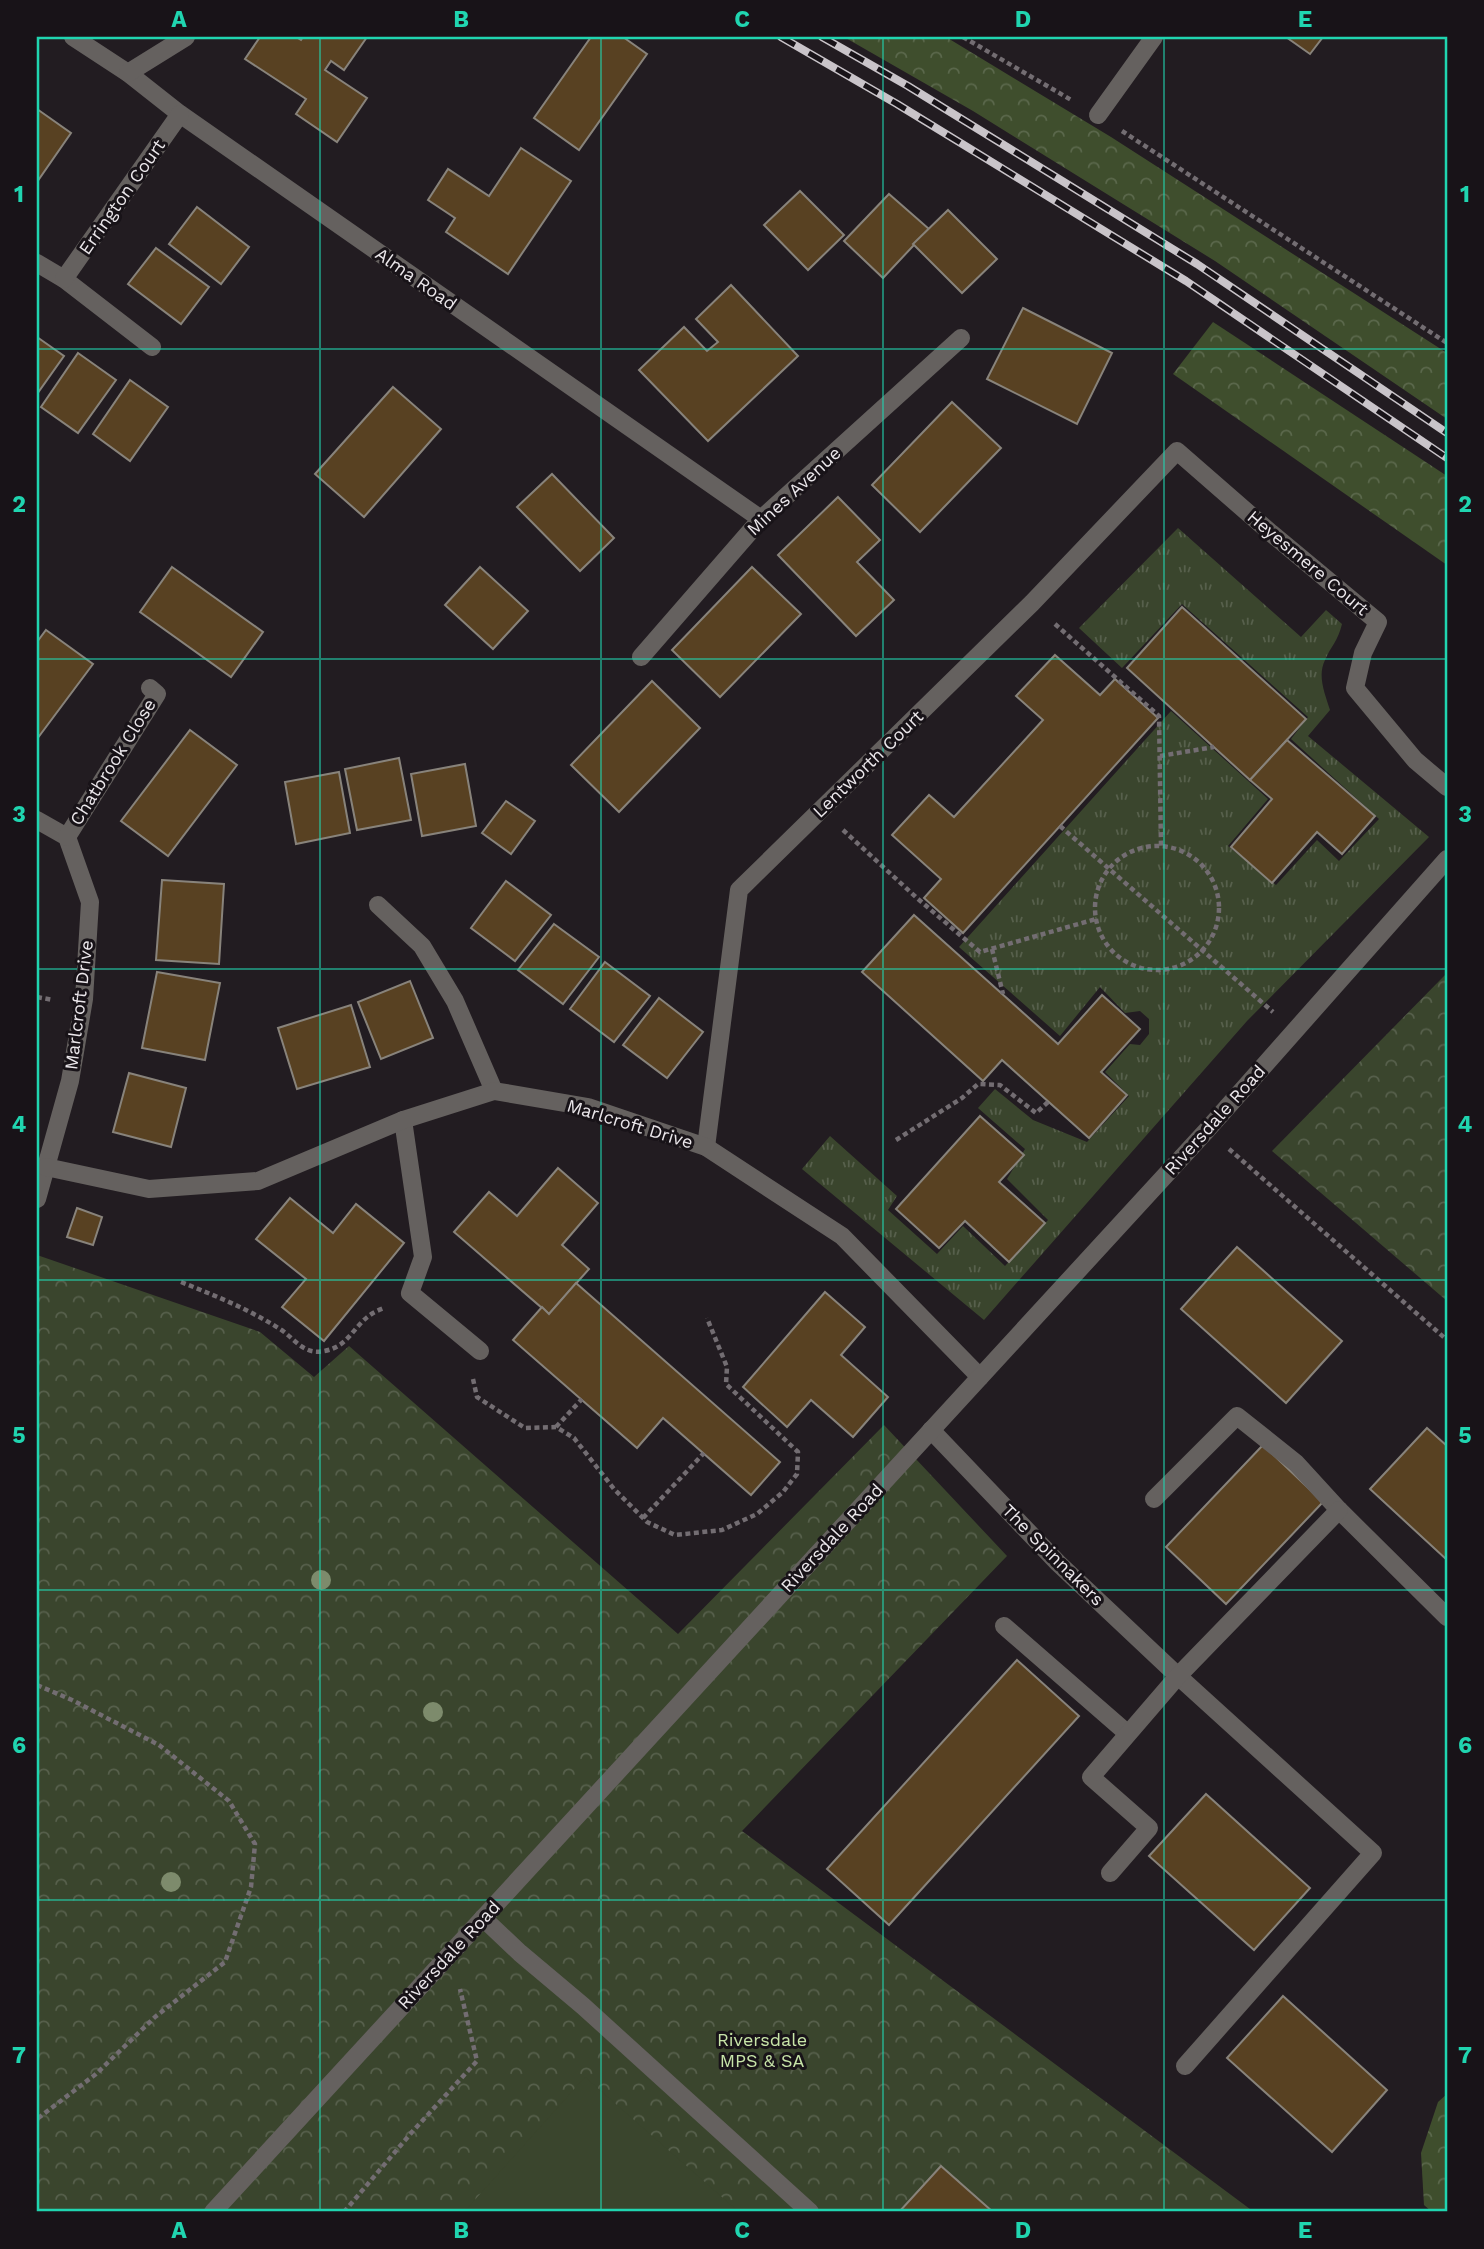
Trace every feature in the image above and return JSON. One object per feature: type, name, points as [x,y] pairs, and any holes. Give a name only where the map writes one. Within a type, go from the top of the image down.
[{"type":"street","name":"Alma Road","points":[[73,37],[761,519]]},
{"type":"street","points":[[128,73],[186,37]]},
{"type":"street","points":[[1098,115],[1154,37]]},
{"type":"street","name":"Errington Court","points":[[64,279],[180,114]]},
{"type":"street","points":[[37,263],[64,279],[152,347]]},
{"type":"street","name":"Mines Avenue","points":[[640,657],[761,519],[961,338]]},
{"type":"street","name":"Lentworth Court","points":[[706,1147],[740,890],[1032,603],[1177,451]]},
{"type":"street","name":"Heyesmere Court","points":[[1177,451],[1378,622],[1363,653],[1355,688],[1415,760],[1447,787]]},
{"type":"street","name":"Chatbrook Close","points":[[67,836],[157,694],[150,688]]},
{"type":"street","points":[[37,820],[67,836]]},
{"type":"street","name":"Marlcroft Drive","points":[[37,1199],[70,1081],[84,999],[90,902],[67,836]]},
{"type":"street","name":"Riversdale Road","points":[[213,2212],[1207,1130],[1447,859]]},
{"type":"street","points":[[378,905],[422,946],[455,1001],[494,1091]]},
{"type":"street","name":"Marlcroft Drive","points":[[46,1167],[149,1189],[258,1181],[403,1120],[494,1091],[588,1107],[706,1147],[842,1236],[980,1377]]},
{"type":"street","points":[[403,1120],[423,1257],[410,1293],[480,1351]]},
{"type":"street","points":[[1154,1499],[1237,1416],[1296,1463],[1339,1510],[1447,1617]]},
{"type":"street","name":"The Spinnakers","points":[[931,1430],[1058,1563],[1373,1853],[1185,2066]]},
{"type":"street","points":[[1110,1874],[1149,1828],[1091,1777],[1178,1676],[1339,1510]]},
{"type":"street","points":[[1004,1626],[1127,1733]]},
{"type":"street","points":[[483,1919],[560,1985],[810,2212]]},
{"type":"path","points":[[963,37],[1098,115],[1447,343]]},
{"type":"path","points":[[1032,603],[1159,716],[1161,846]]},
{"type":"path","points":[[1160,756],[1214,747]]},
{"type":"path","points":[[821,810],[918,899],[981,952],[1096,919]]},
{"type":"path","points":[[1060,826],[1265,1004],[1293,1032]]},
{"type":"path","points":[[1161,846],[1181,850],[1198,861],[1211,877],[1218,895],[1219,915],[1213,935],[1202,951],[1185,964],[1164,970],[1143,969],[1124,961],[1108,947],[1097,929],[1094,908],[1097,887],[1108,869],[1122,855],[1141,847],[1161,846]]},
{"type":"path","points":[[992,949],[1003,994]]},
{"type":"path","points":[[896,1140],[962,1098],[978,1084],[1000,1085],[1036,1114],[1048,1102]]},
{"type":"path","points":[[1207,1130],[1447,1340]]},
{"type":"path","points":[[181,1282],[228,1300],[285,1333],[302,1349],[324,1352],[348,1340],[368,1316],[410,1293]]},
{"type":"path","points":[[480,1351],[472,1377],[477,1397],[525,1428],[556,1427],[574,1438],[614,1489],[647,1522],[675,1535],[722,1530],[757,1514],[783,1492],[797,1474],[798,1452],[726,1384],[727,1367],[707,1318]]},
{"type":"path","points":[[556,1427],[582,1399]]},
{"type":"path","points":[[643,1518],[704,1453]]},
{"type":"path","points":[[37,1685],[159,1745],[229,1801],[256,1844],[251,1887],[225,1962],[155,2017],[96,2074],[37,2119]]},
{"type":"path","points":[[344,2212],[477,2061],[451,1953]]},
{"type":"green space","points":[[844,37],[946,37],[1111,137],[1447,353],[1447,419],[1215,261],[973,111]]},
{"type":"green space","points":[[1213,322],[1447,476],[1447,565],[1173,374]]},
{"type":"green space","points":[[1178,528],[1301,637],[1326,610],[1342,624],[1322,672],[1330,710],[1308,736],[1429,837],[1247,1021],[984,1320],[802,1169],[830,1136],[897,1196],[888,1210],[937,1254],[963,1226],[1005,1266],[1048,1220],[1007,1179],[1025,1149],[978,1108],[995,1089],[1033,1120],[1087,1142],[1129,1096],[1105,1072],[1130,1044],[1140,1045],[1149,1034],[1149,1019],[1140,1011],[1125,1013],[1100,987],[1060,1036],[959,947],[1171,711],[1268,799],[1228,846],[1276,885],[1317,840],[1339,861],[1379,819],[1291,739],[1308,717],[1182,604],[1122,668],[1079,628]]},
{"type":"green space","points":[[1447,973],[1447,1301],[1272,1151]]},
{"type":"green space","name":"Riversdale MPS & SA","points":[[37,1255],[260,1332],[314,1377],[349,1346],[678,1634],[884,1425],[1007,1556],[742,1831],[1254,2212],[37,2212]]},
{"type":"green space","points":[[585,2077],[739,2212],[464,2212]]},
{"type":"green space","points":[[1447,2094],[1447,2212],[1432,2212],[1424,2205],[1421,2153],[1438,2102]]},
{"type":"building","points":[[260,37],[296,37],[301,40],[303,37],[367,37],[344,70],[331,61],[325,70],[367,98],[337,142],[296,114],[306,99],[245,59]]},
{"type":"building","points":[[591,37],[623,37],[647,54],[579,150],[534,118]]},
{"type":"building","points":[[1286,37],[1323,37],[1310,54]]},
{"type":"building","points":[[37,109],[71,133],[37,182]]},
{"type":"building","points":[[521,148],[571,181],[508,274],[446,232],[455,218],[428,200],[448,169],[489,196]]},
{"type":"building","points":[[800,191],[844,235],[808,270],[764,225]]},
{"type":"building","points":[[889,194],[929,229],[883,278],[844,241]]},
{"type":"building","points":[[197,207],[249,247],[221,284],[169,244]]},
{"type":"building","points":[[948,210],[997,259],[962,293],[913,244]]},
{"type":"building","points":[[156,248],[209,287],[181,324],[128,284]]},
{"type":"building","points":[[731,285],[798,356],[708,441],[639,370],[684,327],[707,351],[718,342],[696,319]]},
{"type":"building","points":[[1023,308],[1112,353],[1077,424],[987,379]]},
{"type":"building","points":[[37,337],[64,356],[37,394]]},
{"type":"building","points":[[78,353],[116,380],[78,433],[41,407]]},
{"type":"building","points":[[130,380],[168,407],[130,461],[93,434]]},
{"type":"building","points":[[393,387],[441,429],[364,517],[315,474]]},
{"type":"building","points":[[952,402],[1001,448],[920,532],[872,485]]},
{"type":"building","points":[[552,474],[614,538],[580,571],[517,507]]},
{"type":"building","points":[[838,497],[880,540],[857,562],[894,600],[856,636],[778,555]]},
{"type":"building","points":[[172,567],[263,632],[231,677],[140,612]]},
{"type":"building","points":[[480,567],[528,611],[493,649],[445,605]]},
{"type":"building","points":[[752,567],[801,614],[720,697],[672,650]]},
{"type":"building","points":[[1182,607],[1306,719],[1250,780],[1127,668]]},
{"type":"building","points":[[46,630],[93,664],[37,739],[37,642]]},
{"type":"building","points":[[1055,655],[1100,695],[1115,679],[1158,718],[963,933],[924,898],[941,879],[892,835],[929,795],[954,817],[1043,720],[1016,696]]},
{"type":"building","points":[[652,681],[700,728],[619,812],[571,765]]},
{"type":"building","points":[[190,730],[237,765],[168,856],[121,821]]},
{"type":"building","points":[[1287,740],[1375,816],[1342,854],[1317,832],[1272,883],[1231,847],[1272,799],[1250,780]]},
{"type":"building","points":[[399,758],[411,820],[357,830],[345,769]]},
{"type":"building","points":[[465,764],[476,826],[422,836],[411,774]]},
{"type":"building","points":[[339,772],[350,833],[296,844],[285,782]]},
{"type":"building","points":[[506,801],[535,821],[511,854],[482,833]]},
{"type":"building","points":[[162,880],[224,884],[219,964],[156,960]]},
{"type":"building","points":[[506,881],[551,915],[515,961],[471,928]]},
{"type":"building","points":[[914,915],[1058,1044],[1102,995],[1140,1029],[1101,1072],[1127,1095],[1089,1138],[1002,1060],[983,1081],[862,972]]},
{"type":"building","points":[[554,924],[599,957],[563,1004],[518,970]]},
{"type":"building","points":[[605,962],[650,996],[614,1042],[570,1009]]},
{"type":"building","points":[[157,972],[220,983],[205,1060],[142,1048]]},
{"type":"building","points":[[410,981],[433,1038],[381,1059],[358,1002]]},
{"type":"building","points":[[659,998],[703,1032],[667,1078],[623,1045]]},
{"type":"building","points":[[351,1005],[370,1067],[297,1089],[278,1028]]},
{"type":"building","points":[[129,1073],[186,1088],[171,1147],[113,1132]]},
{"type":"building","points":[[980,1116],[1024,1155],[999,1182],[1045,1223],[1009,1262],[965,1221],[939,1248],[896,1209]]},
{"type":"building","points":[[558,1168],[598,1203],[562,1245],[589,1269],[549,1314],[454,1232],[489,1192],[517,1216]]},
{"type":"building","points":[[290,1198],[333,1233],[356,1204],[404,1243],[324,1341],[282,1307],[306,1279],[256,1239]]},
{"type":"building","points":[[77,1208],[102,1217],[93,1245],[67,1237]]},
{"type":"building","points":[[1237,1247],[1342,1341],[1286,1403],[1181,1309]]},
{"type":"building","points":[[576,1283],[780,1462],[751,1495],[663,1418],[637,1448],[513,1340],[542,1307],[549,1314]]},
{"type":"building","points":[[825,1292],[865,1327],[841,1355],[888,1397],[853,1437],[811,1400],[787,1427],[743,1387]]},
{"type":"building","points":[[1427,1428],[1447,1446],[1447,1560],[1370,1489]]},
{"type":"building","points":[[1263,1445],[1323,1502],[1226,1604],[1166,1547]]},
{"type":"building","points":[[1017,1660],[1079,1716],[889,1925],[827,1869]]},
{"type":"building","points":[[1206,1794],[1310,1888],[1254,1950],[1149,1856]]},
{"type":"building","points":[[1283,1996],[1387,2090],[1332,2152],[1227,2058]]},
{"type":"building","points":[[941,2166],[993,2212],[899,2212]]},
{"type":"railway","points":[[781,37],[897,104],[1186,281],[1447,458]]},
{"type":"railway","points":[[822,37],[908,86],[1197,264],[1447,433]]}]
